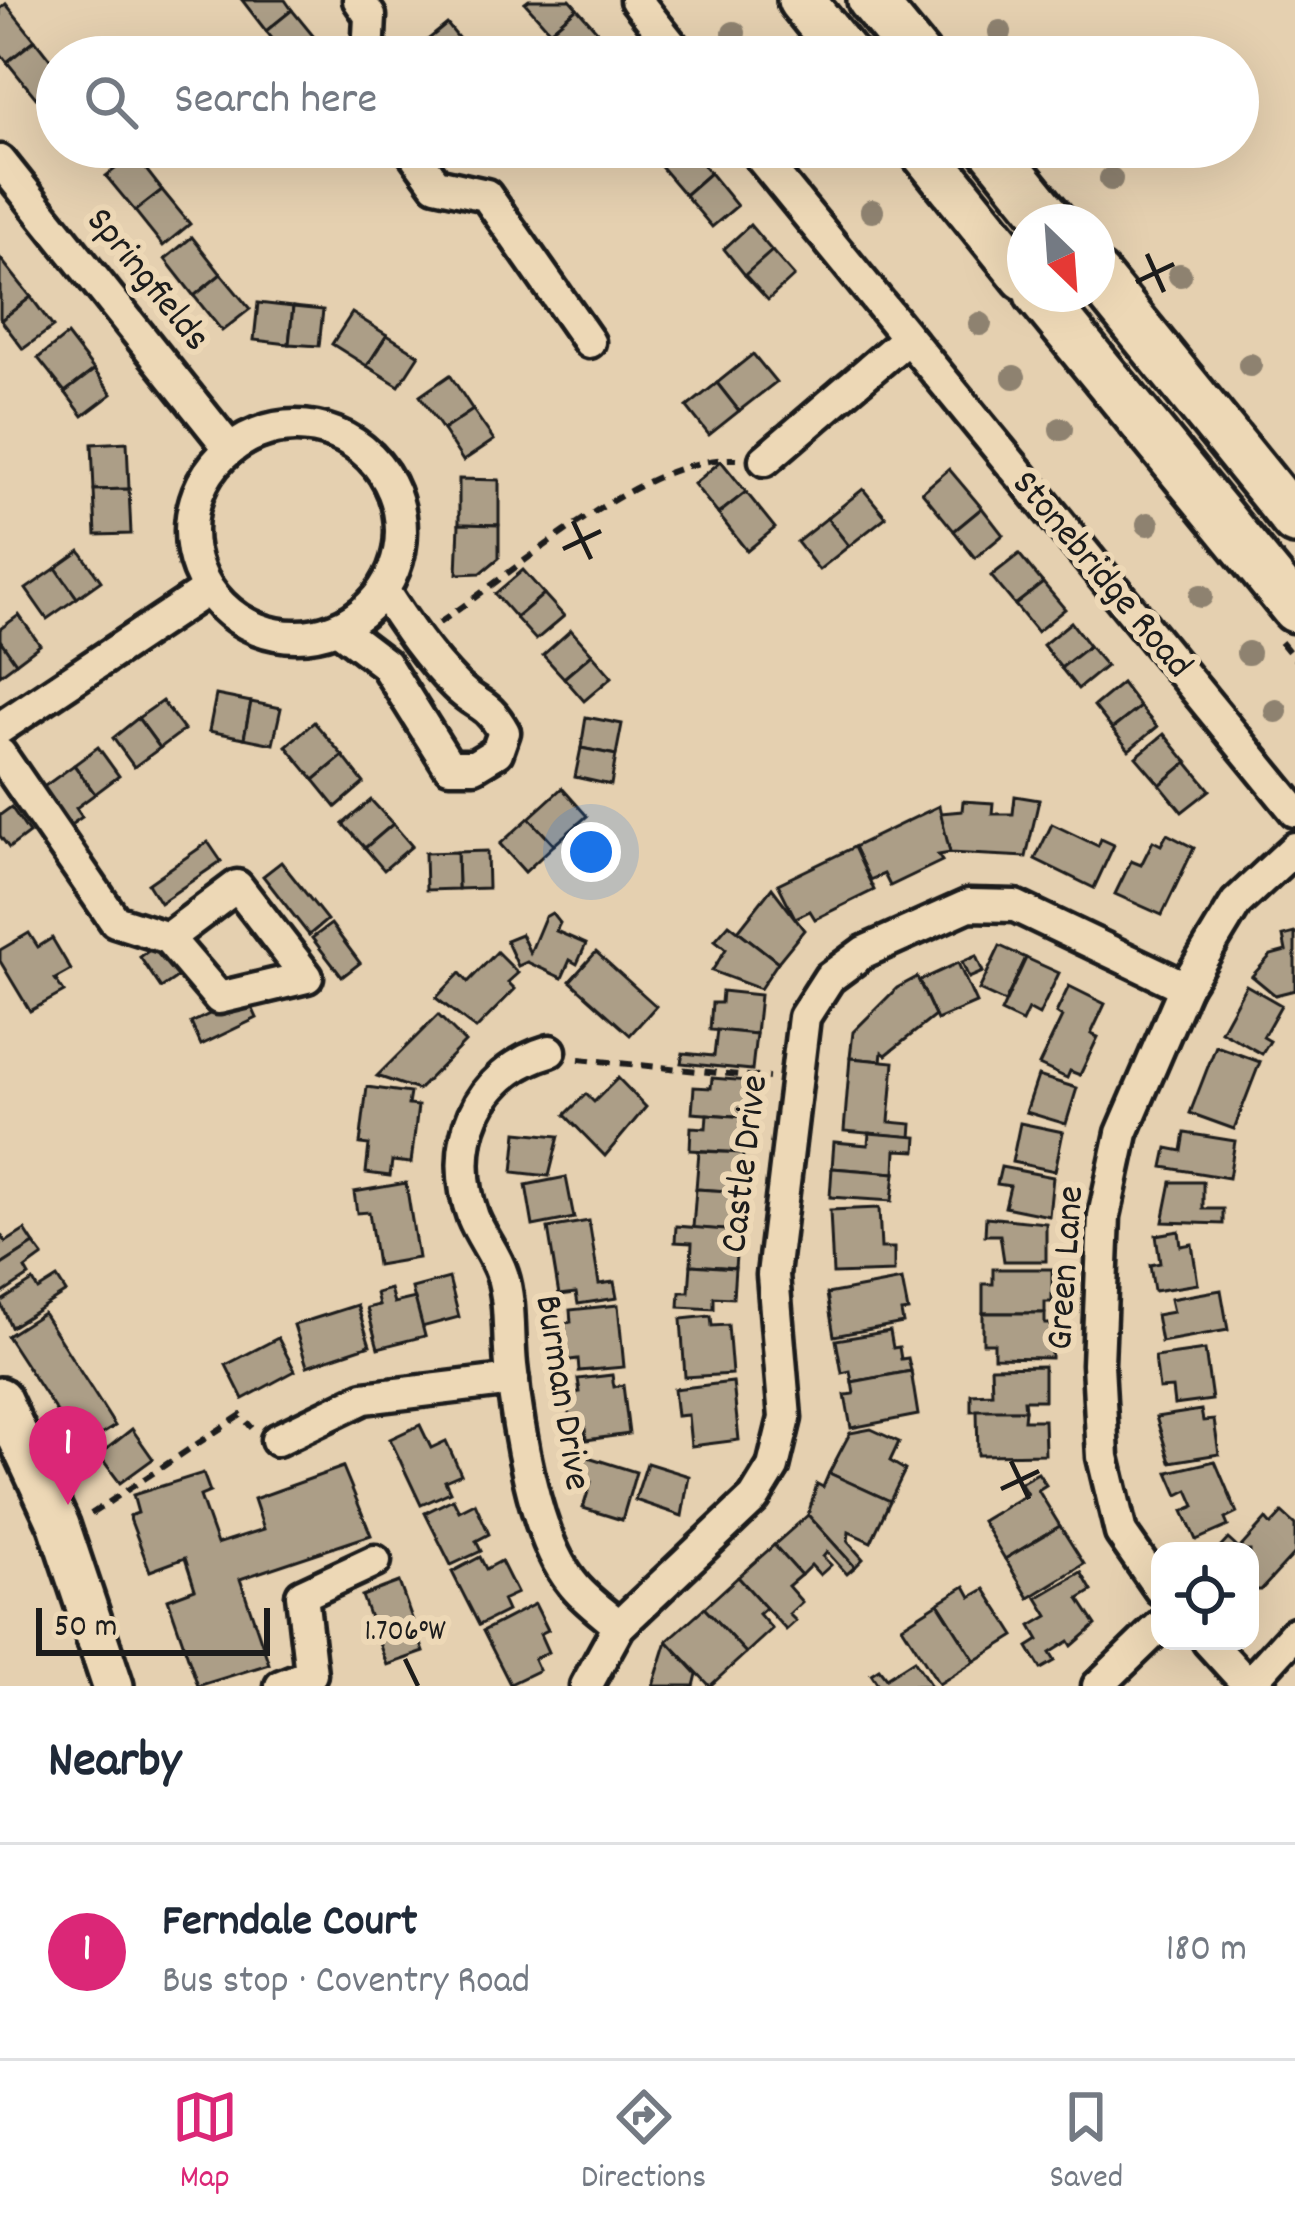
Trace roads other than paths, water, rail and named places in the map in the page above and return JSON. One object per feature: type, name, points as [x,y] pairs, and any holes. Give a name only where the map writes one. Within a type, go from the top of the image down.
[{"type":"highway","points":[[801,0],[831,36]]},
{"type":"highway","points":[[871,0],[901,36]]},
{"type":"highway","points":[[937,168],[1007,255]]},
{"type":"highway","points":[[1008,168],[1037,204]]},
{"type":"highway","points":[[1115,300],[1295,521]]},
{"type":"highway","points":[[1053,312],[1295,609]]},
{"type":"main road","points":[[0,1397],[62,1532],[112,1686]]},
{"type":"street","points":[[359,0],[370,16],[369,36]]},
{"type":"street","points":[[636,0],[664,36]]},
{"type":"street","name":"Springfields","points":[[0,161],[230,449]]},
{"type":"street","points":[[424,168],[436,184],[486,195],[589,342]]},
{"type":"street","name":"Stonebridge Road","points":[[769,168],[1295,811]]},
{"type":"street","points":[[765,460],[905,340]]},
{"type":"street","points":[[301,427],[344,437],[369,454],[400,506],[400,550],[384,592],[339,629],[291,638],[243,624],[207,590],[194,562],[190,531],[195,500],[209,472],[230,449],[256,434],[301,427]]},
{"type":"street","points":[[0,728],[207,590]]},
{"type":"street","points":[[339,629],[385,664],[449,766],[474,766],[497,752],[504,732],[490,707],[461,692],[415,639],[384,592]]},
{"type":"street","points":[[0,754],[115,921],[168,938]]},
{"type":"street","name":"Green Lane","points":[[1151,1575],[1121,1533],[1103,1457],[1098,1364],[1103,1238],[1123,1133],[1185,987],[1236,903],[1295,848]]},
{"type":"street","name":"Castle Drive","points":[[586,1686],[619,1626],[754,1498],[773,1467],[784,1418],[772,1275],[804,1017],[829,978],[864,952],[969,905],[1015,906],[1185,987]]},
{"type":"street","name":"Burman Drive","points":[[550,1051],[517,1060],[478,1102],[466,1138],[463,1177],[483,1242],[502,1273],[513,1380],[542,1522],[556,1560],[573,1585],[619,1626]]},
{"type":"street","points":[[277,1440],[364,1398],[513,1380]]},
{"type":"street","points":[[281,1686],[313,1680],[302,1594],[375,1561]]},
{"type":"street","points":[[1216,1650],[1248,1686],[1295,1633]]},
{"type":"street","points":[[1098,1686],[1151,1634]]},
{"type":"place","name":"Ferndale Court","points":[[68,1505]]}]
